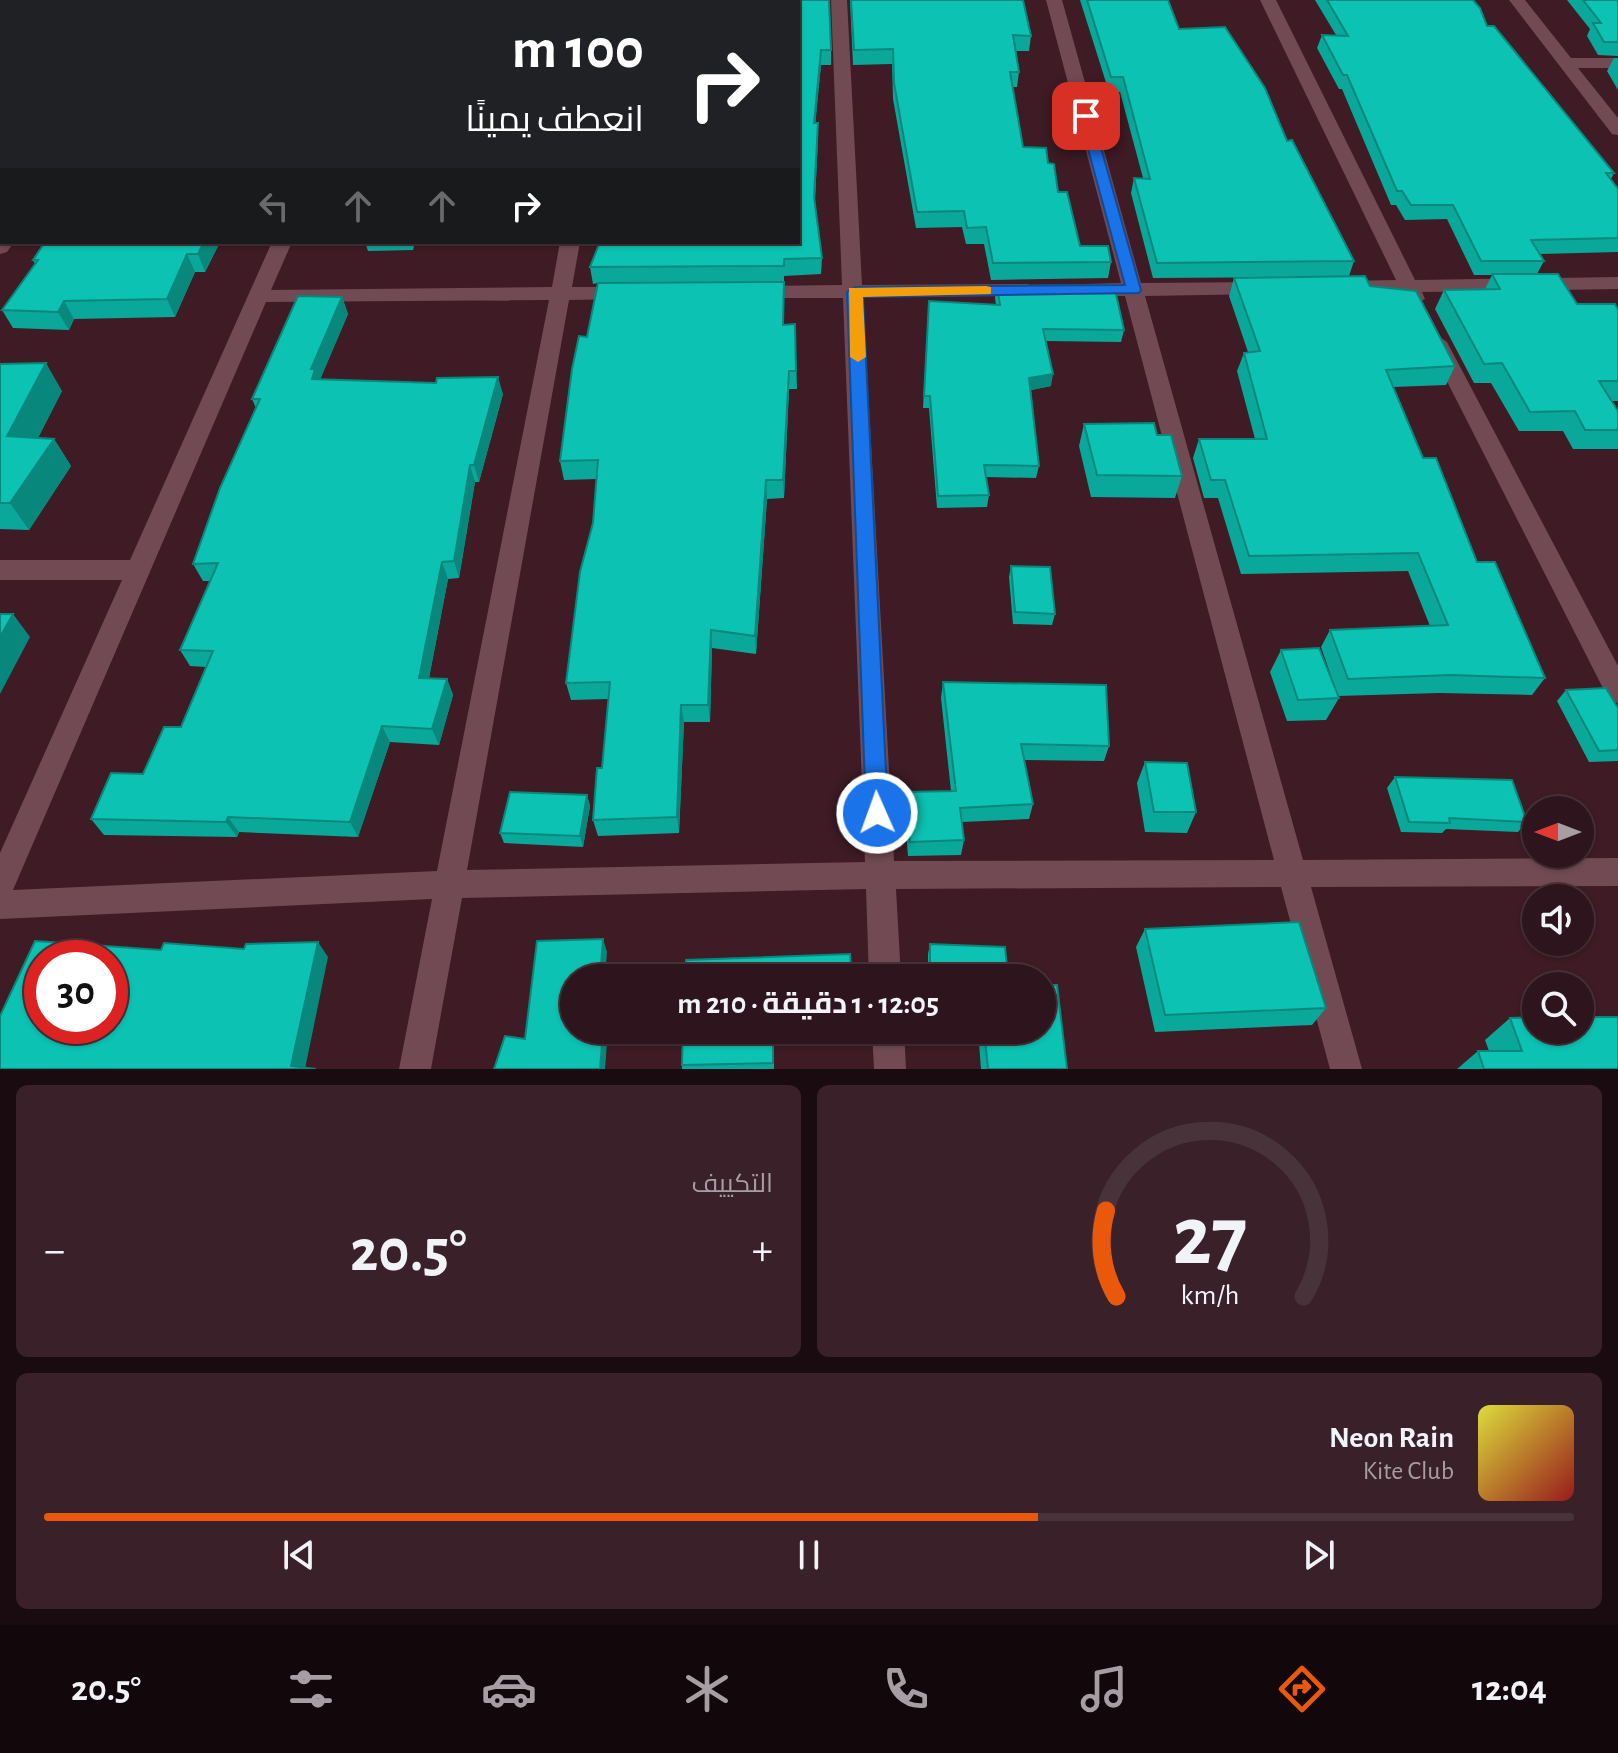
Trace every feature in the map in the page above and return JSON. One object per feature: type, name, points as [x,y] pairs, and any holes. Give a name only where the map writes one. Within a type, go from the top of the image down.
[{"type":"street","points":[[839,0],[884,964]]},
{"type":"street","points":[[1054,0],[1346,1069]]},
{"type":"street","points":[[1268,0],[1409,286],[1618,692]]},
{"type":"street","points":[[1517,0],[1618,130]]},
{"type":"street","points":[[1566,63],[1618,63]]},
{"type":"street","points":[[0,886],[281,244]]},
{"type":"street","points":[[415,1069],[570,244]]},
{"type":"street","points":[[1317,287],[1618,283]]},
{"type":"street","points":[[731,292],[1286,288]]},
{"type":"street","points":[[260,296],[653,293]]},
{"type":"street","points":[[0,570],[137,570]]},
{"type":"street","points":[[0,905],[448,884],[879,875],[1618,872]]},
{"type":"street","points":[[889,1044],[890,1069]]},
{"type":"building","points":[[800,0],[829,0],[831,50],[821,50],[814,123],[818,123],[814,197],[822,258],[784,259],[784,266],[590,267],[599,244],[800,244]]},
{"type":"building","points":[[851,0],[1023,0],[1031,36],[1013,35],[1019,72],[1010,72],[1023,147],[1046,148],[1048,163],[1054,164],[1058,192],[1067,192],[1080,246],[1108,246],[1111,262],[993,263],[986,227],[967,228],[964,211],[917,212],[894,83],[893,49],[854,50]]},
{"type":"building","points":[[1087,0],[1168,0],[1179,29],[1225,27],[1265,88],[1287,141],[1292,140],[1354,261],[1157,263],[1134,178],[1150,179],[1123,77],[1111,77]]},
{"type":"building","points":[[1327,0],[1473,0],[1487,26],[1494,26],[1614,173],[1606,173],[1618,189],[1618,238],[1531,240],[1544,261],[1481,261],[1453,205],[1411,205],[1402,191],[1397,191],[1347,75],[1343,75],[1322,35],[1348,36]]},
{"type":"building","points":[[1583,0],[1618,0],[1618,42],[1604,42],[1593,23],[1601,23]]},
{"type":"building","points":[[44,244],[203,244],[198,254],[187,254],[167,299],[64,301],[58,312],[2,310],[38,260],[33,260]]},
{"type":"building","points":[[1492,274],[1558,274],[1577,304],[1615,304],[1618,310],[1618,381],[1599,381],[1618,411],[1618,430],[1585,430],[1575,411],[1530,412],[1502,363],[1484,364],[1444,290],[1500,289]]},
{"type":"building","points":[[1365,276],[1370,286],[1416,291],[1455,366],[1386,370],[1423,458],[1436,458],[1477,562],[1495,562],[1545,678],[1450,675],[1348,679],[1330,630],[1448,625],[1418,553],[1249,556],[1225,480],[1211,480],[1199,439],[1267,439],[1244,353],[1260,351],[1234,278]]},
{"type":"building","points":[[784,282],[783,325],[795,324],[796,371],[789,371],[783,480],[766,480],[755,636],[711,630],[708,705],[681,705],[677,817],[593,820],[597,768],[602,768],[610,682],[566,683],[580,572],[593,523],[598,460],[560,461],[579,336],[587,337],[598,283]]},
{"type":"building","points":[[1114,285],[1124,330],[1043,329],[1053,374],[1029,378],[1039,466],[984,465],[989,495],[938,496],[930,396],[924,396],[929,301],[1000,305],[997,286]]},
{"type":"building","points":[[298,296],[342,297],[311,369],[315,369],[312,379],[436,383],[437,378],[498,377],[474,465],[470,465],[454,561],[442,562],[419,678],[447,679],[432,729],[382,726],[350,822],[228,817],[226,822],[91,819],[111,773],[143,774],[164,727],[181,727],[213,651],[180,650],[218,563],[193,564],[220,488],[260,399],[252,399]]},
{"type":"building","points":[[46,363],[7,436],[54,439],[10,503],[0,503],[0,364]]},
{"type":"building","points":[[1154,423],[1157,435],[1171,435],[1182,476],[1097,475],[1084,424]]},
{"type":"building","points":[[1011,566],[1050,567],[1055,614],[1015,612]]},
{"type":"building","points":[[0,614],[13,614],[0,637]]},
{"type":"building","points":[[1319,648],[1339,698],[1298,700],[1281,650]]},
{"type":"building","points":[[943,682],[1106,685],[1109,746],[1021,744],[1033,804],[960,808],[964,840],[910,842],[905,792],[956,791]]},
{"type":"building","points":[[1606,688],[1618,708],[1618,750],[1599,751],[1566,690]]},
{"type":"building","points":[[1145,762],[1187,763],[1196,812],[1154,812]]},
{"type":"building","points":[[1395,777],[1512,780],[1522,808],[1522,822],[1449,818],[1450,823],[1409,822]]},
{"type":"building","points":[[510,792],[587,795],[580,836],[500,833]]},
{"type":"building","points":[[1299,922],[1326,1008],[1165,1015],[1145,929]]},
{"type":"building","points":[[603,939],[601,964],[560,964],[560,1044],[602,1044],[600,1069],[494,1069],[505,1036],[525,1039],[537,941]]},
{"type":"building","points":[[318,942],[291,1066],[316,1069],[0,1069],[0,1016],[24,965],[24,1044],[128,1044],[128,948],[161,950],[164,943],[244,949],[246,944]]},
{"type":"building","points":[[930,944],[1005,947],[1007,964],[930,964]]},
{"type":"building","points":[[850,954],[851,964],[686,964],[686,960]]},
{"type":"building","points":[[1057,985],[1067,1069],[988,1069],[985,1044],[1056,1044]]},
{"type":"building","points":[[1594,1017],[1618,1017],[1618,1069],[1484,1069],[1478,1051],[1522,1051],[1510,1018],[1522,1018],[1522,1044],[1594,1044]]},
{"type":"building","points":[[683,1044],[773,1044],[773,1063],[682,1065]]},
{"type":"slow traffic","points":[[858,357],[855,292],[986,291]]},
{"type":"route","points":[[877,813],[855,292],[1133,290],[1086,116]]}]
